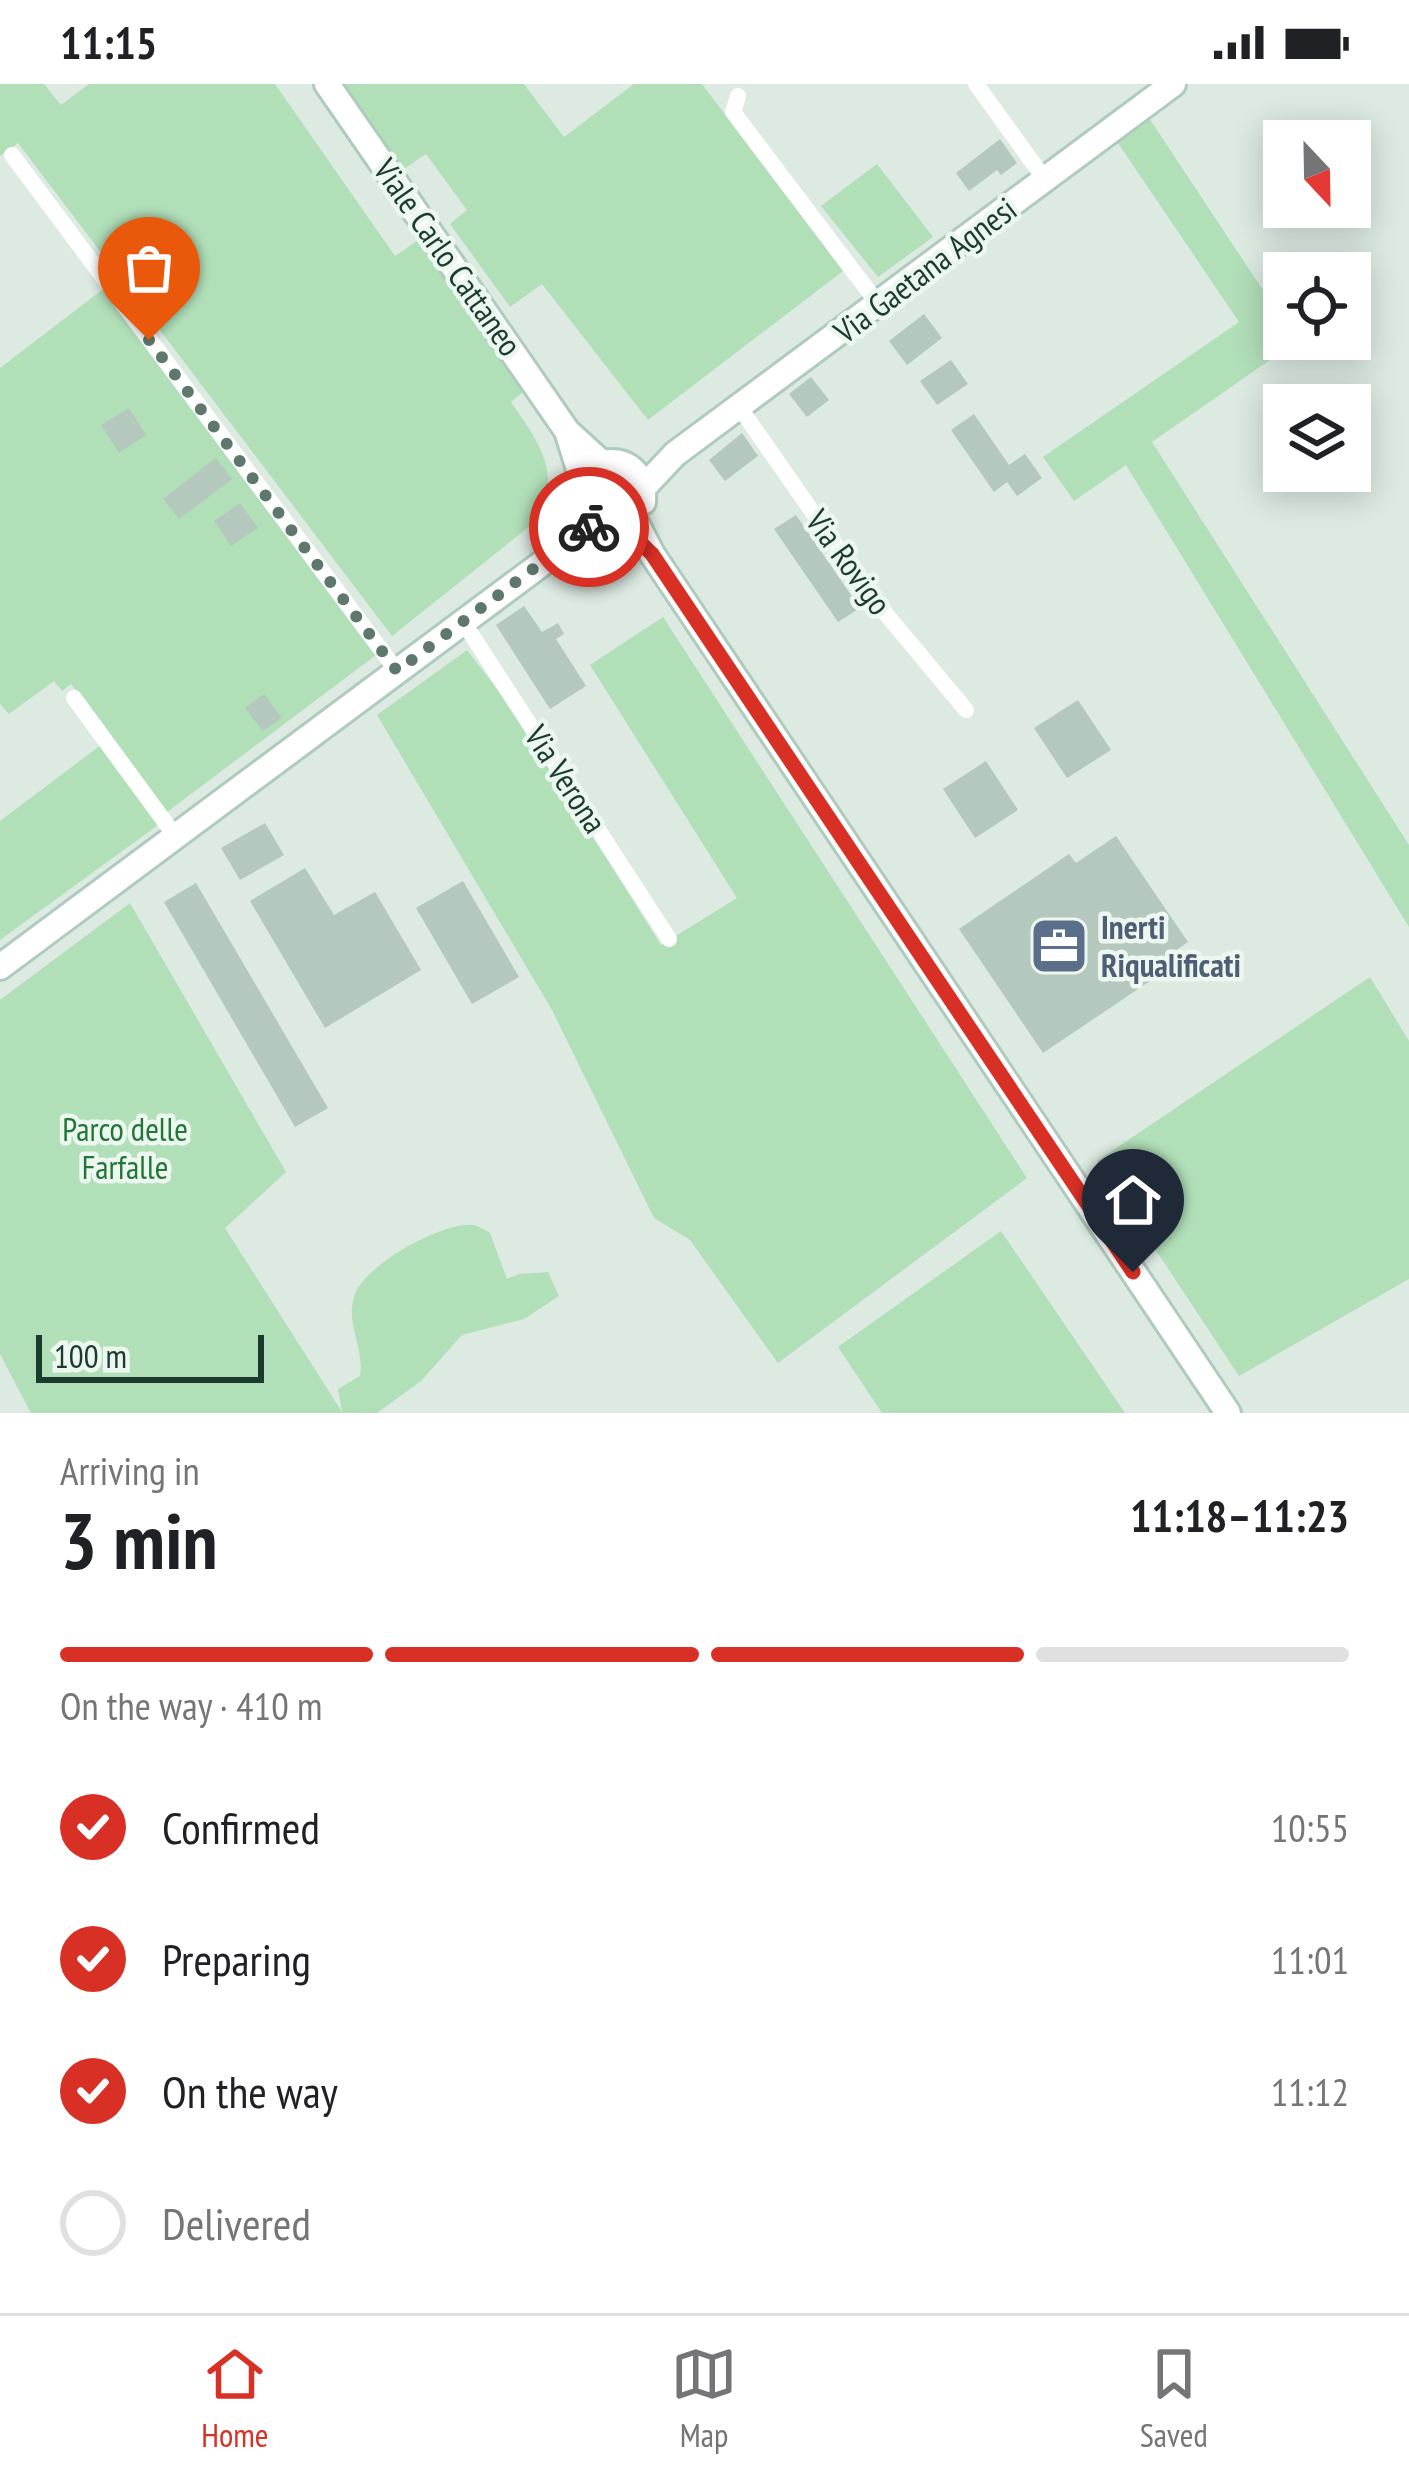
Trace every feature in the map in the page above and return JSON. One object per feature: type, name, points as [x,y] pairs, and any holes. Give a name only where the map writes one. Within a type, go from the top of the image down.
[{"type":"street","name":"Viale Carlo Cattaneo","points":[[327,84],[568,431],[604,510],[652,554],[1228,1413]]},
{"type":"street","points":[[976,84],[1046,181]]},
{"type":"street","name":"Via Gaetana Agnesi","points":[[644,487],[675,454],[1173,84]]},
{"type":"street","points":[[738,96],[733,112],[879,305]]},
{"type":"street","points":[[12,155],[397,671]]},
{"type":"street","name":"Via Rovigo","points":[[740,408],[871,596],[966,710]]},
{"type":"street","name":"Viale Carlo Cattaneo","points":[[568,431],[613,463],[637,472],[644,487]]},
{"type":"street","name":"Via Gaetana Agnesi","points":[[613,463],[675,454]]},
{"type":"street","points":[[604,510],[613,463]]},
{"type":"street","points":[[0,967],[604,510],[643,504],[644,487]]},
{"type":"street","name":"Via Verona","points":[[462,620],[669,939]]},
{"type":"street","points":[[74,698],[176,836]]},
{"type":"green space","points":[[0,84],[44,84],[61,105],[89,84],[275,84],[395,256],[417,241],[526,389],[511,402],[539,445],[548,474],[535,522],[392,636],[18,143],[0,156]]},
{"type":"green space","points":[[340,84],[524,84],[564,137],[634,84],[702,84],[843,271],[648,420],[542,284],[510,307],[450,224],[467,210],[426,154],[401,171]]},
{"type":"green space","points":[[1149,118],[1263,290],[1263,360],[1270,360],[1152,442],[1409,845],[1409,927],[1126,465],[1074,501],[1043,457],[1239,322],[1118,143]]},
{"type":"green space","points":[[877,164],[933,237],[878,277],[821,206]]},
{"type":"green space","points":[[102,290],[376,655],[167,812],[71,684],[62,691],[54,681],[9,714],[0,704],[0,368]]},
{"type":"green space","points":[[663,617],[1027,1178],[778,1363],[690,1240],[654,1218],[552,1010],[377,715],[467,650],[513,710],[661,945],[737,898],[590,665]]},
{"type":"green space","points":[[101,745],[158,825],[0,940],[0,821]]},
{"type":"green space","name":"Parco delle Farfalle","points":[[130,903],[286,1172],[225,1228],[342,1412],[338,1389],[360,1376],[352,1315],[355,1294],[374,1271],[406,1248],[443,1230],[475,1226],[490,1233],[507,1279],[548,1272],[559,1296],[524,1319],[462,1335],[421,1381],[377,1413],[31,1413],[0,1354],[0,1000]]},
{"type":"green space","points":[[1370,977],[1409,1041],[1409,1279],[1239,1376],[1097,1161]]},
{"type":"green space","points":[[1001,1231],[1125,1413],[882,1413],[838,1347]]},
{"type":"building","points":[[1000,139],[1017,163],[1001,175],[997,170],[969,191],[956,173]]},
{"type":"building","points":[[924,314],[942,338],[907,365],[889,341]]},
{"type":"building","points":[[951,360],[968,384],[937,405],[920,381]]},
{"type":"building","points":[[811,377],[829,400],[807,417],[789,394]]},
{"type":"building","points":[[129,408],[146,435],[119,453],[101,425]]},
{"type":"building","points":[[974,414],[1009,465],[1025,454],[1042,478],[1017,496],[1007,482],[994,492],[951,430]]},
{"type":"building","points":[[742,433],[758,456],[725,481],[709,460]]},
{"type":"building","points":[[216,458],[232,479],[179,519],[163,499]]},
{"type":"building","points":[[240,503],[258,528],[231,546],[214,521]]},
{"type":"building","points":[[796,515],[860,608],[838,622],[774,529]]},
{"type":"building","points":[[524,606],[542,632],[558,623],[564,634],[556,639],[586,686],[550,709],[496,625]]},
{"type":"building","points":[[264,694],[282,718],[263,731],[245,708]]},
{"type":"building","points":[[1078,700],[1111,750],[1067,778],[1034,728]]},
{"type":"building","points":[[986,761],[1018,810],[975,838],[943,789]]},
{"type":"building","points":[[265,823],[284,855],[240,880],[221,848]]},
{"type":"building","points":[[1116,836],[1188,942],[1151,968],[1156,977],[1043,1053],[959,929],[1069,854],[1076,863]]},
{"type":"building","points":[[305,868],[334,915],[375,892],[421,970],[325,1028],[250,901]]},
{"type":"building","points":[[463,881],[519,977],[472,1004],[416,908]]},
{"type":"building","points":[[196,883],[328,1108],[295,1127],[164,902]]},
{"type":"way so far","points":[[149,340],[397,671],[589,527]]},
{"type":"place","name":"Inerti Riqualificati","points":[[1059,946]]},
{"type":"route","points":[[589,527],[599,521],[619,524],[652,554],[1133,1272]]}]
